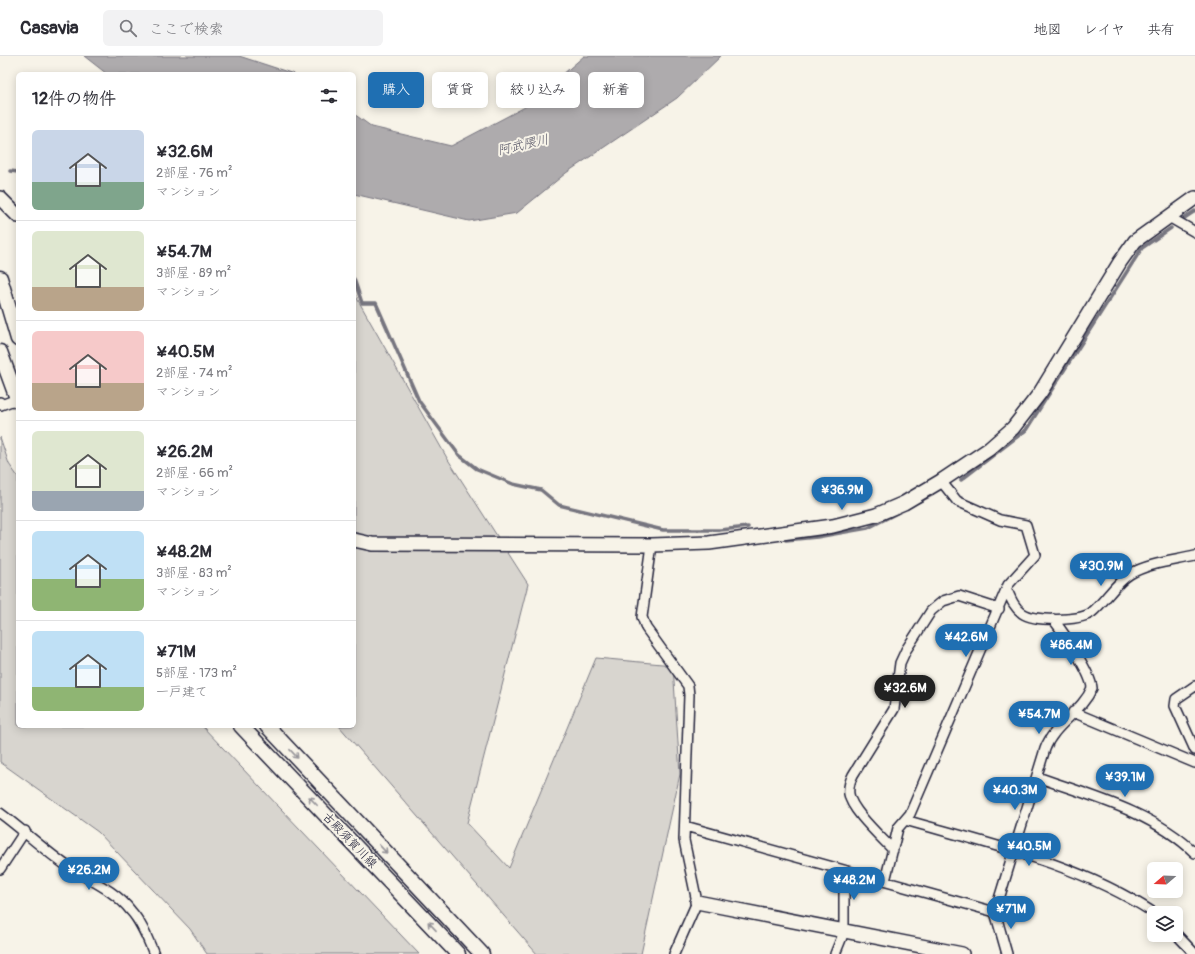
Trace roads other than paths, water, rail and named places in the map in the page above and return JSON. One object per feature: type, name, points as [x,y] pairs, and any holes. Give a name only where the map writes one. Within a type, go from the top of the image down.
[{"type":"main road","points":[[0,278],[16,332]]},
{"type":"main road","points":[[0,352],[16,395]]},
{"type":"main road","name":"古殿須賀川線","points":[[243,728],[458,954]]},
{"type":"main road","name":"古殿須賀川線","points":[[269,728],[482,954]]},
{"type":"street","points":[[0,198],[16,214]]},
{"type":"street","points":[[356,540],[372,544],[652,545],[716,542],[833,526],[876,515],[904,502],[941,481],[989,449],[1013,428],[1040,393],[1131,246],[1135,241],[1195,198]]},
{"type":"street","points":[[1169,217],[1195,232]]},
{"type":"street","points":[[0,402],[1,405],[16,401]]},
{"type":"street","points":[[885,881],[898,828],[910,814],[1008,585],[1036,555],[1026,525],[1000,520],[957,501],[941,481]]},
{"type":"street","points":[[652,545],[642,617],[646,628],[688,686],[689,695],[684,840],[697,902],[674,954]]},
{"type":"street","points":[[1007,590],[1014,606],[1030,617],[1053,619],[1083,617],[1091,612],[1129,575],[1152,565],[1195,556]]},
{"type":"street","points":[[893,850],[852,805],[849,794],[849,785],[852,775],[894,709],[900,663],[906,650],[931,611],[943,601],[959,596],[999,609]]},
{"type":"street","points":[[1007,954],[995,912],[1048,740],[1052,733],[1086,698],[1092,688],[1092,684],[1062,630],[1053,619]]},
{"type":"street","points":[[1195,686],[1176,699],[1175,706],[1195,750]]},
{"type":"street","points":[[1073,712],[1195,763]]},
{"type":"street","points":[[1037,777],[1148,819],[1184,842],[1195,853]]},
{"type":"street","points":[[0,813],[25,831],[67,866],[103,887],[125,904],[140,924],[154,954]]},
{"type":"street","points":[[905,820],[1014,850],[1086,877],[1129,896],[1147,908]]},
{"type":"street","points":[[685,826],[995,912]]},
{"type":"street","points":[[0,868],[25,831]]},
{"type":"street","points":[[835,954],[844,932],[844,870]]},
{"type":"street","points":[[697,902],[962,954]]},
{"type":"street","points":[[1183,941],[1195,954]]},
{"type":"water","points":[[84,56],[239,56],[288,72],[104,72]]},
{"type":"water","name":"阿武隈川","points":[[584,56],[721,56],[677,98],[566,173],[517,213],[469,221],[356,194],[356,115],[372,127],[451,146],[523,108],[580,108],[580,72],[565,72]]},
{"type":"waterway","points":[[10,171],[16,172]]},
{"type":"waterway","points":[[1183,219],[1195,211]]},
{"type":"waterway","points":[[961,480],[1026,430],[1142,248],[1171,228]]},
{"type":"waterway","points":[[356,285],[362,303],[376,303],[419,401],[459,455],[477,469],[513,484],[541,490],[559,505],[663,530],[720,530],[748,527]]},
{"type":"waterway","points":[[918,502],[932,495]]},
{"type":"waterway","points":[[786,540],[817,537],[868,528],[897,513]]}]
